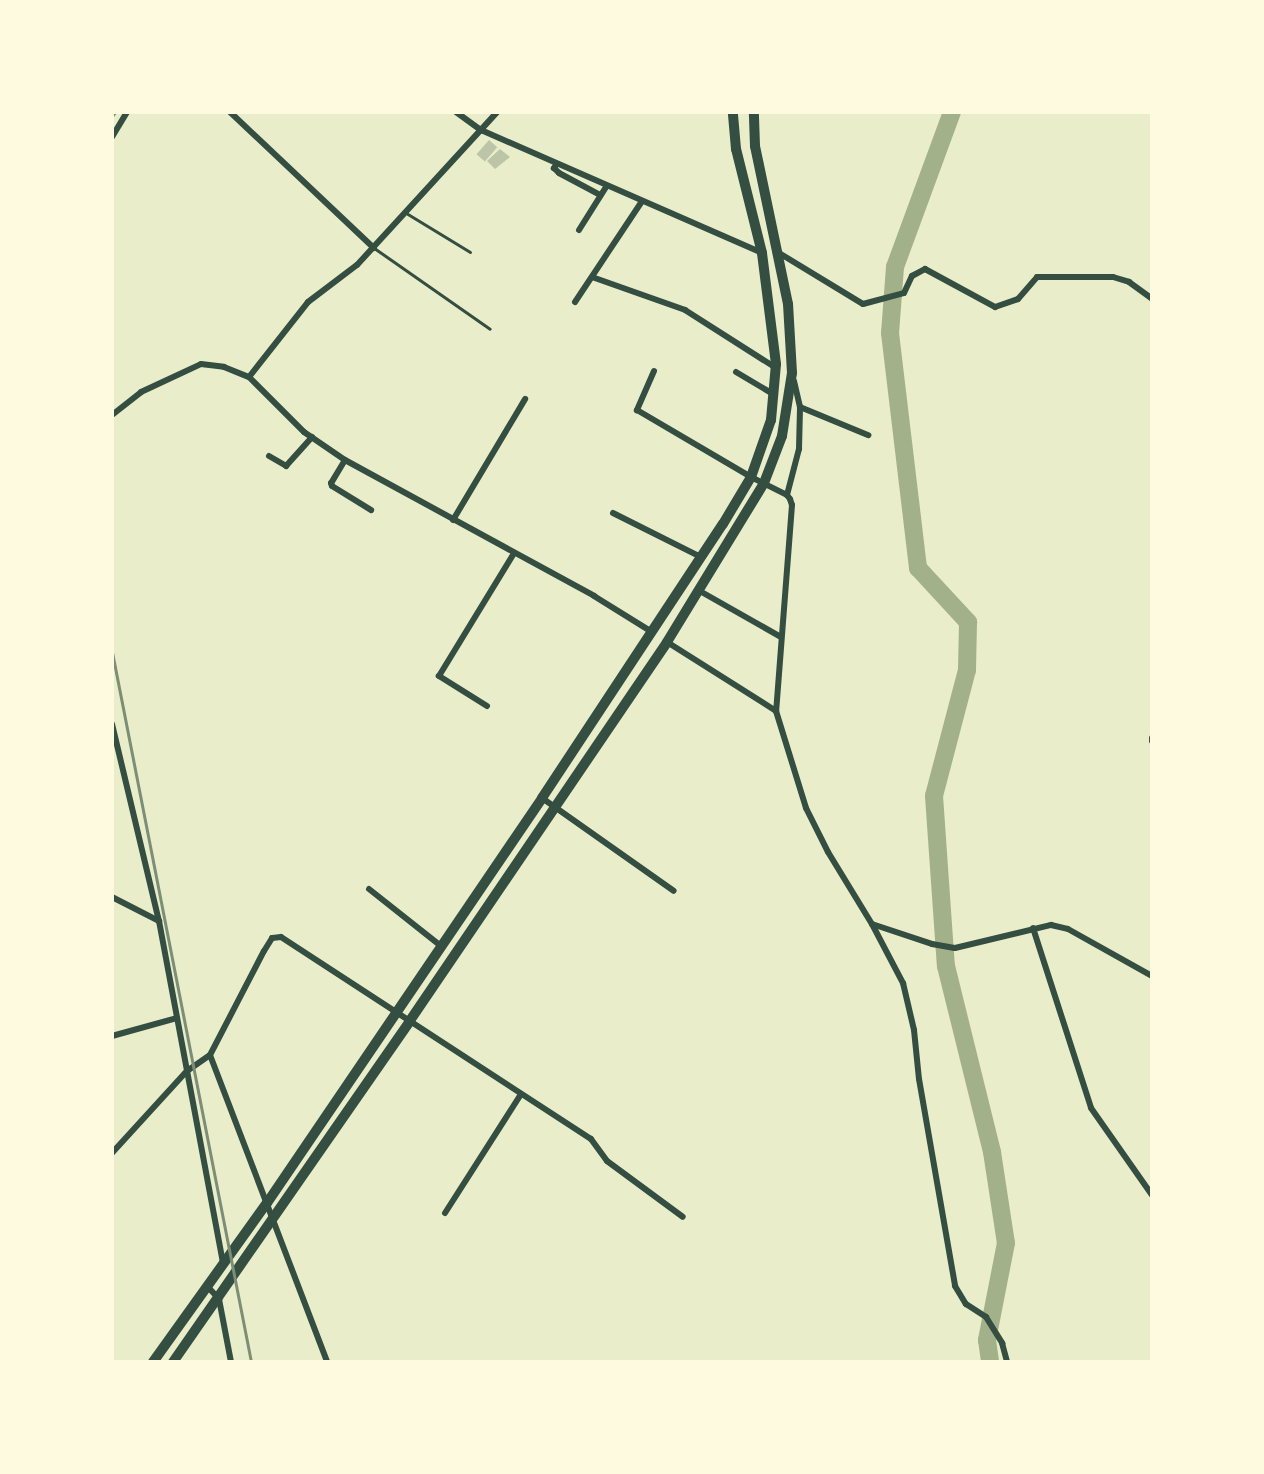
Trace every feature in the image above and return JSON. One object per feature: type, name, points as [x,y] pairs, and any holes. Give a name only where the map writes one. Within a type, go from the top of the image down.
[{"type":"main road","points":[[153,1362],[267,1203],[542,798],[751,477],[771,420],[776,368],[770,299],[762,254],[736,149],[733,112]]},
{"type":"main road","points":[[173,1362],[219,1299],[667,642],[764,483],[782,436],[792,373],[788,304],[755,146],[754,112]]},
{"type":"street","points":[[112,137],[127,112]]},
{"type":"street","points":[[230,112],[374,248]]},
{"type":"street","points":[[456,112],[481,130],[556,165],[762,254]]},
{"type":"street","points":[[249,377],[308,302],[357,265],[374,248],[497,112]]},
{"type":"street","points":[[556,165],[554,168],[559,173],[600,195]]},
{"type":"street","points":[[579,230],[606,187]]},
{"type":"street","points":[[575,302],[642,201]]},
{"type":"street","points":[[779,253],[863,304],[904,293],[912,276],[925,269],[995,307],[1018,298],[1037,278],[1113,277],[1129,282],[1152,299]]},
{"type":"street","points":[[592,277],[678,306],[776,368]]},
{"type":"street","points":[[112,415],[141,392],[201,364],[224,368],[249,377],[312,437],[345,460],[594,596],[652,632]]},
{"type":"street","points":[[654,371],[637,410],[751,477],[787,495],[792,505],[776,711],[806,808],[828,852],[872,924],[908,998],[955,1286],[966,1304],[986,1317],[1002,1343],[1007,1362]]},
{"type":"street","points":[[736,372],[773,394]]},
{"type":"street","points":[[787,495],[798,464],[800,407],[792,373]]},
{"type":"street","points":[[453,520],[525,399]]},
{"type":"street","points":[[800,407],[868,435]]},
{"type":"street","points":[[269,456],[286,466],[312,437]]},
{"type":"street","points":[[345,460],[332,486],[371,510]]},
{"type":"street","points":[[613,513],[701,557]]},
{"type":"street","points":[[488,706],[442,680],[440,673],[514,553]]},
{"type":"street","points":[[698,590],[781,637]]},
{"type":"street","points":[[667,642],[776,711]]},
{"type":"street","points":[[112,724],[159,921],[223,1263]]},
{"type":"street","points":[[542,798],[674,891]]},
{"type":"street","points":[[369,889],[441,945]]},
{"type":"street","points":[[112,897],[159,921]]},
{"type":"street","points":[[872,924],[932,944],[955,948],[1051,925],[1068,929],[1152,976]]},
{"type":"street","points":[[1033,928],[1091,1108],[1152,1195]]},
{"type":"street","points":[[112,1153],[187,1071],[210,1055],[264,951],[272,938],[281,937],[591,1139],[607,1161],[683,1217]]},
{"type":"street","points":[[112,1036],[177,1018]]},
{"type":"street","points":[[210,1055],[327,1362]]},
{"type":"street","points":[[445,1213],[521,1094]]},
{"type":"street","points":[[207,1286],[219,1299],[231,1362]]},
{"type":"lane","points":[[406,213],[470,252]]},
{"type":"lane","points":[[374,248],[490,329]]},
{"type":"building","points":[[489,140],[497,147],[485,162],[477,154]]},
{"type":"building","points":[[500,149],[510,157],[495,169],[487,161]]},
{"type":"waterway","points":[[952,112],[895,267],[890,333],[918,568],[968,622],[967,670],[934,796],[946,966],[992,1152],[1006,1243],[987,1340],[990,1362]]},
{"type":"railway","points":[[112,116],[115,112]]},
{"type":"railway","points":[[112,652],[251,1362]]}]
